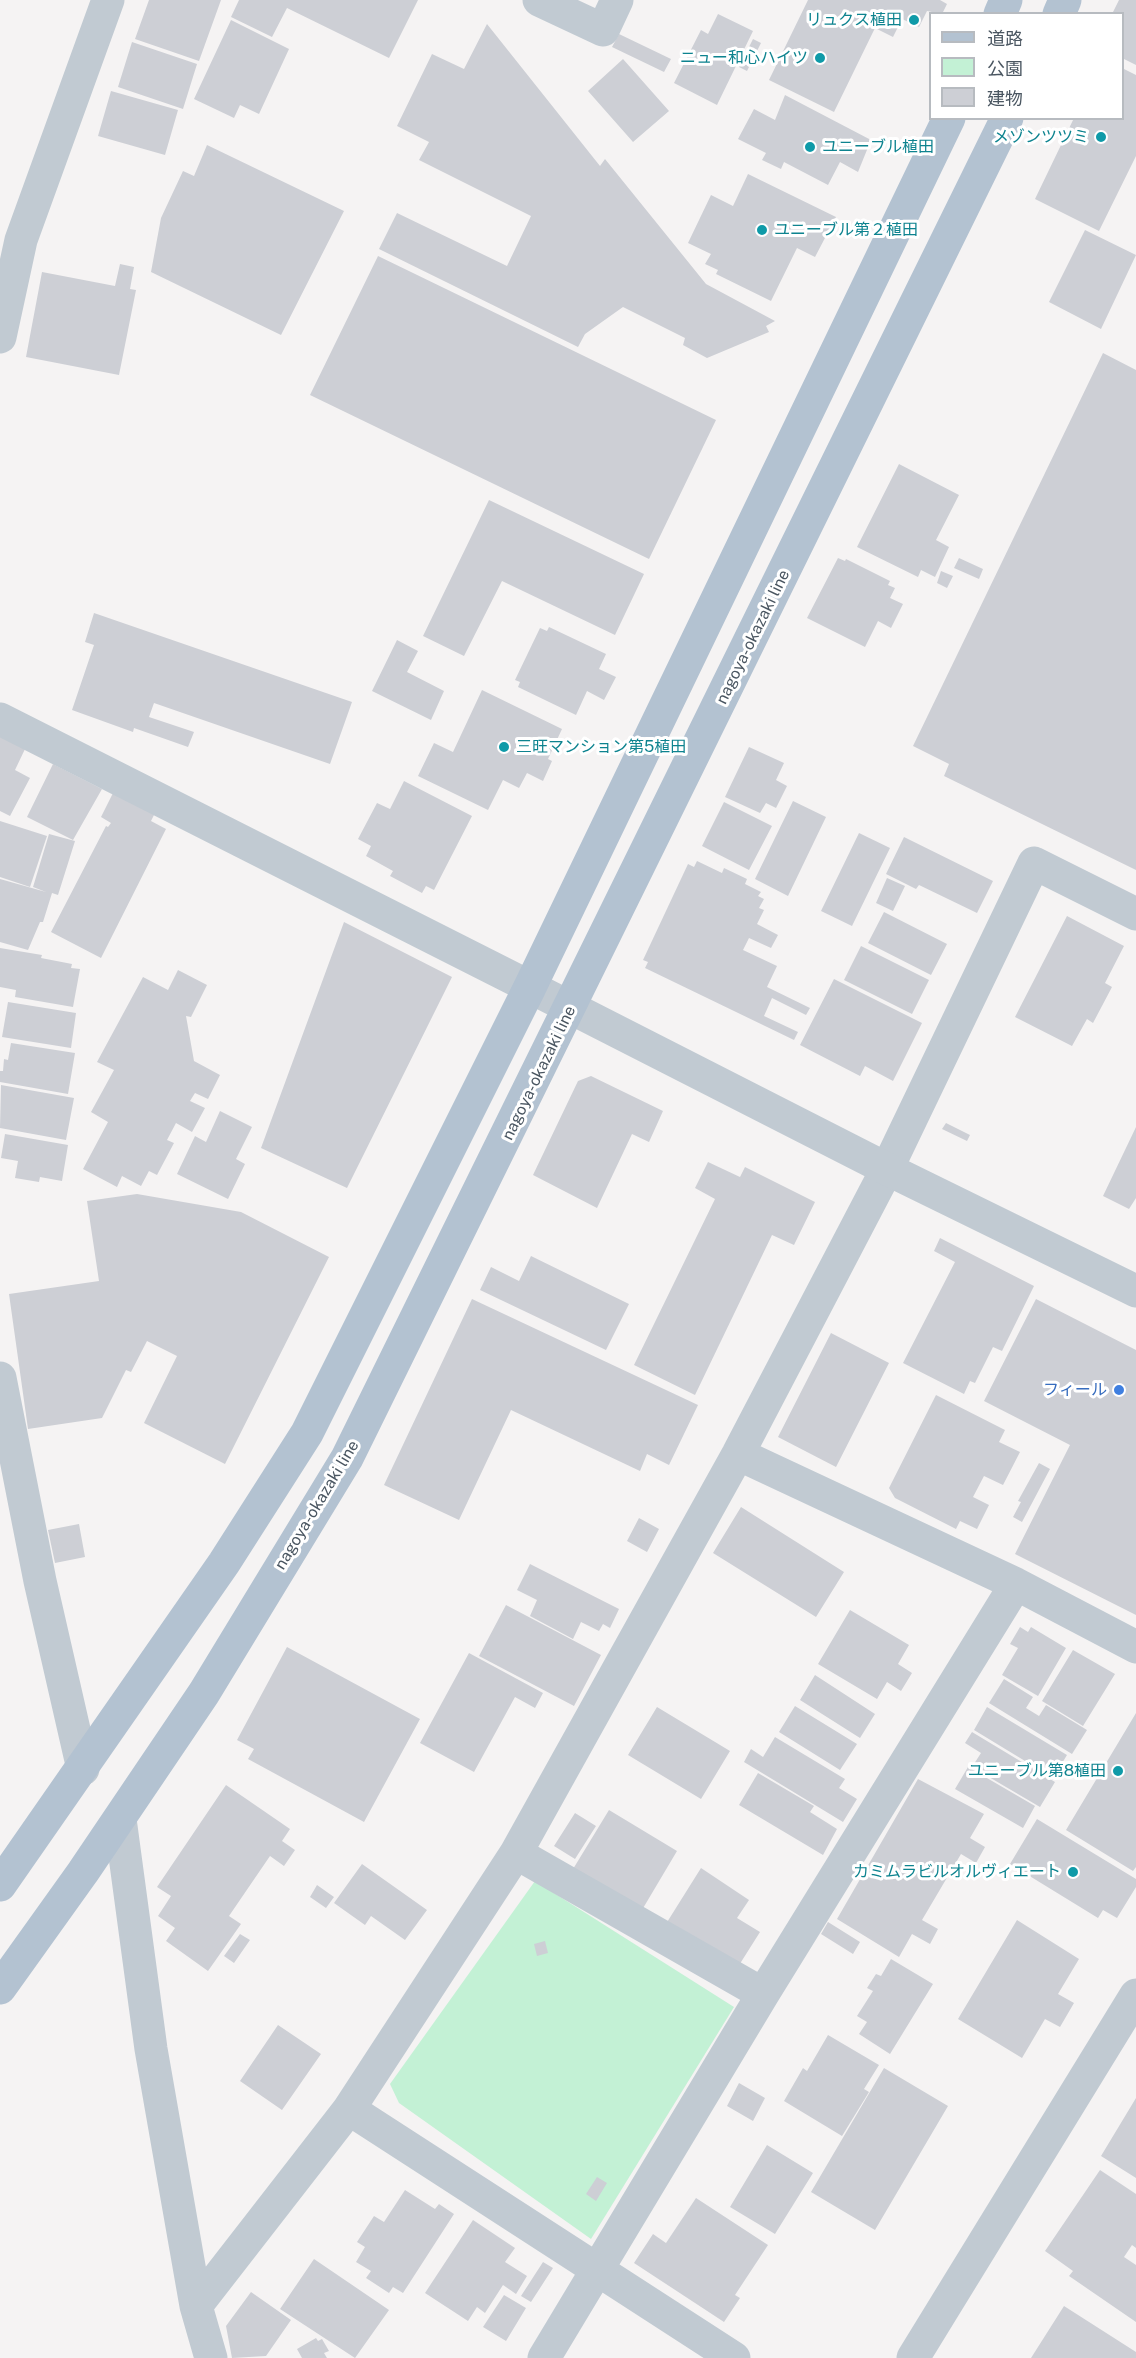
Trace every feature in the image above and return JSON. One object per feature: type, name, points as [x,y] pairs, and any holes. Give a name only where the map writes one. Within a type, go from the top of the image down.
[{"type":"main road","points":[[0,1885],[83,1769],[224,1563],[307,1433],[530,987],[948,120]]},
{"type":"main road","name":"nagoya-okazaki line","points":[[0,1988],[120,1819],[204,1693],[347,1458],[571,1008],[1006,120]]},
{"type":"street","points":[[0,337],[21,240],[108,0]]},
{"type":"street","points":[[539,0],[603,30],[617,0]]},
{"type":"street","points":[[0,719],[887,1169],[1136,1291]]},
{"type":"street","points":[[196,2306],[349,2109],[516,1853],[738,1454],[887,1169],[1034,863],[1136,914]]},
{"type":"street","points":[[0,1378],[40,1581],[83,1769]]},
{"type":"street","points":[[738,1454],[1016,1584],[1136,1647]]},
{"type":"street","points":[[544,2358],[762,1994],[1016,1584]]},
{"type":"street","points":[[120,1819],[151,2049],[196,2306],[211,2358]]},
{"type":"street","points":[[516,1853],[762,1994]]},
{"type":"street","points":[[913,2358],[1136,1995]]},
{"type":"street","points":[[349,2109],[597,2272],[734,2358]]},
{"type":"green space","points":[[535,1881],[734,2007],[591,2239],[399,2103],[390,2084]]},
{"type":"building","points":[[149,0],[221,0],[199,61],[135,39]]},
{"type":"building","points":[[239,0],[418,0],[389,58],[287,8],[272,37],[231,17]]},
{"type":"building","name":"ニュー和心ハイツ","points":[[808,0],[940,0],[947,4],[943,12],[927,11],[919,27],[902,19],[893,37],[875,28],[834,112],[769,80]]},
{"type":"building","points":[[1119,0],[1136,0],[1136,65],[1124,59],[1124,12],[1113,12]]},
{"type":"building","points":[[718,14],[753,31],[717,105],[674,83],[701,30],[708,34]]},
{"type":"building","points":[[231,20],[289,49],[259,114],[240,105],[234,118],[194,99]]},
{"type":"building","points":[[487,24],[600,166],[605,159],[706,284],[775,321],[766,326],[769,332],[707,358],[683,345],[685,338],[623,307],[585,334],[578,347],[379,249],[397,213],[507,266],[531,216],[419,160],[429,142],[397,126],[432,54],[464,69]]},
{"type":"building","points":[[619,34],[671,59],[664,72],[612,47]]},
{"type":"building","points":[[753,39],[761,43],[747,71],[739,67]]},
{"type":"building","points":[[132,42],[197,64],[183,109],[118,87]]},
{"type":"building","points":[[623,59],[669,111],[633,142],[588,91]]},
{"type":"building","name":"メゾンツツミ","points":[[1124,69],[1136,75],[1136,156],[1099,231],[1035,199],[1073,120],[1124,120]]},
{"type":"building","points":[[111,91],[178,110],[165,155],[98,136]]},
{"type":"building","name":"ユニーブル植田","points":[[785,95],[871,140],[858,172],[840,162],[828,185],[784,162],[781,169],[762,160],[766,153],[738,139],[754,109],[775,120]]},
{"type":"building","points":[[207,145],[344,211],[281,335],[151,272],[161,218],[183,171],[194,176]]},
{"type":"building","name":"ユニーブル第２植田","points":[[748,174],[836,217],[815,257],[797,248],[771,301],[716,274],[718,270],[705,264],[711,254],[688,243],[711,195],[733,206]]},
{"type":"building","points":[[1085,230],[1136,255],[1101,329],[1049,302]]},
{"type":"building","points":[[378,256],[716,420],[649,559],[310,395]]},
{"type":"building","points":[[120,264],[134,267],[130,289],[136,290],[119,375],[26,357],[42,272],[115,286]]},
{"type":"building","points":[[1103,353],[1136,370],[1136,870],[944,776],[949,764],[913,746]]},
{"type":"building","points":[[899,464],[959,495],[936,540],[949,547],[935,577],[921,570],[918,577],[857,547]]},
{"type":"building","points":[[489,500],[644,574],[615,635],[502,581],[464,656],[423,636]]},
{"type":"building","points":[[838,558],[845,561],[846,559],[890,581],[888,585],[895,588],[890,598],[903,604],[891,628],[878,621],[865,647],[807,618]]},
{"type":"building","points":[[959,558],[983,569],[979,579],[954,568]]},
{"type":"building","points":[[941,571],[953,576],[947,588],[937,583]]},
{"type":"building","points":[[94,613],[352,702],[330,764],[154,703],[149,717],[194,732],[188,747],[134,728],[133,732],[72,710],[94,645],[85,642]]},
{"type":"building","points":[[549,627],[606,654],[599,669],[616,677],[604,700],[587,691],[576,715],[518,687],[520,682],[515,680],[540,628],[547,631]]},
{"type":"building","points":[[397,640],[418,651],[407,672],[444,691],[431,720],[372,691]]},
{"type":"building","name":"三旺マンション第5植田","points":[[482,690],[562,729],[548,759],[552,761],[543,781],[527,773],[519,788],[503,780],[488,810],[418,776],[434,743],[453,752]]},
{"type":"building","points":[[0,736],[25,749],[15,770],[30,778],[10,816],[0,811]]},
{"type":"building","points":[[749,747],[784,763],[776,780],[787,786],[776,808],[766,803],[760,813],[725,797]]},
{"type":"building","points":[[53,764],[102,789],[73,840],[27,817]]},
{"type":"building","points":[[404,781],[472,816],[434,890],[426,886],[422,893],[390,876],[393,871],[366,856],[371,846],[358,839],[377,803],[390,809]]},
{"type":"building","points":[[114,791],[155,813],[151,821],[166,829],[101,958],[51,932],[106,826],[108,827],[111,823],[101,817]]},
{"type":"building","points":[[793,801],[826,817],[788,896],[755,879]]},
{"type":"building","points":[[724,802],[772,826],[749,870],[702,846]]},
{"type":"building","points":[[0,821],[47,836],[30,887],[0,877]]},
{"type":"building","points":[[859,833],[890,848],[852,926],[821,911]]},
{"type":"building","points":[[49,834],[75,841],[58,895],[52,893],[43,922],[40,922],[28,950],[0,942],[0,879],[46,892],[33,887]]},
{"type":"building","points":[[904,837],[993,881],[977,913],[919,885],[916,889],[886,874]]},
{"type":"building","points":[[697,861],[722,873],[724,868],[747,879],[745,884],[761,892],[758,896],[764,899],[759,908],[764,910],[757,924],[778,935],[771,948],[749,938],[743,950],[777,966],[767,987],[810,1008],[806,1015],[772,998],[764,1016],[798,1032],[794,1040],[645,968],[648,962],[643,960],[688,864],[694,867]]},
{"type":"building","points":[[887,878],[905,886],[893,911],[876,903]]},
{"type":"building","points":[[884,912],[947,944],[931,975],[868,943]]},
{"type":"building","points":[[1067,916],[1124,946],[1105,983],[1112,987],[1093,1023],[1087,1019],[1072,1046],[1015,1017]]},
{"type":"building","points":[[344,922],[452,977],[347,1188],[261,1148]]},
{"type":"building","points":[[861,946],[929,980],[912,1014],[844,980]]},
{"type":"building","points":[[0,948],[42,955],[41,958],[72,964],[71,968],[80,969],[73,1007],[15,997],[16,990],[0,987]]},
{"type":"building","points":[[178,970],[207,985],[191,1017],[186,1016],[194,1061],[220,1075],[208,1099],[195,1093],[190,1101],[205,1108],[192,1132],[176,1123],[167,1140],[174,1143],[157,1175],[149,1171],[141,1186],[122,1176],[117,1187],[83,1169],[108,1122],[91,1112],[114,1070],[97,1062],[143,977],[168,990]]},
{"type":"building","points":[[834,979],[922,1023],[893,1081],[865,1066],[860,1076],[800,1045]]},
{"type":"building","points":[[8,1002],[76,1013],[71,1048],[2,1037]]},
{"type":"building","points":[[11,1043],[75,1053],[68,1094],[0,1082],[0,1071],[3,1071],[4,1059],[8,1060]]},
{"type":"building","points":[[591,1076],[663,1111],[649,1142],[632,1134],[597,1208],[533,1175],[578,1081]]},
{"type":"building","points":[[1,1085],[74,1098],[66,1140],[0,1128]]},
{"type":"building","points":[[220,1111],[252,1127],[236,1159],[245,1164],[228,1199],[177,1174],[195,1136],[206,1142]]},
{"type":"building","points":[[946,1123],[970,1135],[967,1141],[942,1129]]},
{"type":"building","points":[[1136,1127],[1136,1198],[1129,1209],[1103,1196]]},
{"type":"building","points":[[5,1134],[68,1145],[62,1181],[40,1177],[39,1182],[15,1178],[18,1161],[1,1158]]},
{"type":"building","points":[[708,1162],[740,1177],[745,1167],[815,1202],[794,1245],[772,1235],[695,1395],[634,1365],[715,1199],[695,1188]]},
{"type":"building","points":[[137,1194],[241,1212],[329,1257],[225,1464],[144,1423],[177,1356],[147,1341],[131,1372],[126,1370],[102,1418],[28,1429],[9,1294],[99,1281],[87,1201]]},
{"type":"building","points":[[940,1238],[1034,1286],[1002,1351],[993,1347],[975,1383],[970,1381],[964,1394],[903,1363],[955,1262],[934,1251]]},
{"type":"building","points":[[531,1256],[629,1304],[606,1350],[480,1290],[491,1267],[519,1281]]},
{"type":"building","points":[[472,1299],[698,1405],[669,1465],[647,1454],[640,1471],[511,1410],[459,1520],[384,1485]]},
{"type":"building","points":[[1036,1299],[1136,1350],[1136,1615],[1015,1554],[1070,1445],[984,1401]]},
{"type":"building","points":[[831,1333],[889,1363],[836,1467],[778,1437]]},
{"type":"building","points":[[936,1395],[1005,1430],[999,1442],[1020,1452],[1003,1485],[984,1476],[973,1497],[989,1505],[977,1529],[960,1521],[956,1529],[895,1498],[889,1488]]},
{"type":"building","points":[[1039,1463],[1050,1469],[1022,1522],[1013,1517],[1021,1502],[1018,1501]]},
{"type":"building","points":[[741,1507],[844,1572],[816,1617],[713,1553]]},
{"type":"building","points":[[639,1518],[659,1529],[647,1552],[627,1541]]},
{"type":"building","points":[[79,1524],[85,1557],[55,1563],[48,1530]]},
{"type":"building","points":[[530,1564],[619,1609],[610,1628],[603,1624],[599,1631],[581,1622],[573,1639],[530,1616],[537,1600],[517,1590]]},
{"type":"building","points":[[506,1605],[601,1655],[574,1706],[479,1656]]},
{"type":"building","points":[[850,1610],[909,1645],[898,1664],[912,1673],[901,1691],[887,1682],[877,1699],[818,1664]]},
{"type":"building","points":[[1020,1627],[1028,1632],[1031,1627],[1066,1648],[1038,1696],[1002,1675],[1018,1648],[1010,1644]]},
{"type":"building","points":[[287,1647],[420,1719],[364,1822],[248,1759],[254,1749],[237,1740]]},
{"type":"building","points":[[1073,1650],[1115,1674],[1083,1726],[1042,1701]]},
{"type":"building","points":[[469,1653],[543,1693],[535,1708],[515,1697],[474,1772],[420,1743]]},
{"type":"building","points":[[815,1675],[875,1714],[860,1738],[800,1700]]},
{"type":"building","points":[[1004,1679],[1033,1697],[1026,1708],[1039,1716],[1046,1705],[1087,1730],[1072,1754],[989,1703]]},
{"type":"building","points":[[795,1706],[857,1744],[840,1770],[779,1732]]},
{"type":"building","points":[[657,1707],[730,1751],[701,1799],[628,1755]]},
{"type":"building","points":[[987,1707],[1067,1755],[1053,1778],[974,1730]]},
{"type":"building","name":"ユニーブル第8植田","points":[[1136,1713],[1136,1867],[1133,1871],[1066,1830]]},
{"type":"building","points":[[972,1732],[1055,1782],[1040,1807],[972,1767],[981,1753],[965,1743]]},
{"type":"building","points":[[775,1737],[845,1779],[839,1788],[857,1799],[843,1822],[744,1762],[751,1749],[763,1757]]},
{"type":"building","points":[[968,1767],[1035,1806],[1023,1828],[955,1789]]},
{"type":"building","points":[[758,1773],[814,1806],[810,1812],[837,1829],[823,1855],[739,1805]]},
{"type":"building","points":[[918,1779],[984,1814],[970,1838],[985,1847],[976,1863],[961,1854],[922,1920],[938,1929],[930,1944],[912,1934],[899,1957],[837,1919]]},
{"type":"building","points":[[226,1785],[290,1829],[282,1841],[295,1850],[284,1866],[270,1856],[229,1916],[241,1924],[208,1971],[166,1941],[175,1928],[158,1916],[171,1896],[157,1887]]},
{"type":"building","points":[[609,1810],[677,1851],[639,1915],[570,1874]]},
{"type":"building","points":[[575,1813],[596,1826],[575,1859],[554,1846]]},
{"type":"building","name":"カミムラビルオルヴィエート","points":[[1037,1819],[1136,1879],[1136,1887],[1117,1918],[1103,1910],[1098,1918],[1010,1864]]},
{"type":"building","points":[[362,1864],[427,1910],[405,1940],[371,1916],[365,1925],[334,1903]]},
{"type":"building","points":[[701,1868],[749,1900],[737,1918],[760,1932],[736,1970],[664,1927]]},
{"type":"building","points":[[317,1885],[334,1897],[326,1908],[310,1897]]},
{"type":"building","points":[[1017,1920],[1079,1959],[1058,1994],[1074,2003],[1060,2027],[1045,2019],[1022,2058],[958,2019]]},
{"type":"building","points":[[828,1922],[860,1942],[853,1954],[821,1934]]},
{"type":"building","points":[[240,1934],[250,1940],[234,1963],[224,1956]]},
{"type":"building","points":[[545,1941],[548,1953],[537,1956],[534,1944]]},
{"type":"building","points":[[891,1959],[933,1984],[890,2054],[859,2034],[867,2022],[857,2016],[873,1991],[867,1988],[876,1974],[881,1976]]},
{"type":"building","points":[[278,2025],[321,2054],[282,2110],[240,2081]]},
{"type":"building","points":[[828,2035],[879,2065],[864,2089],[869,2092],[842,2136],[784,2101],[803,2068],[807,2071]]},
{"type":"building","points":[[884,2068],[948,2106],[875,2230],[811,2192]]},
{"type":"building","points":[[739,2083],[765,2098],[753,2121],[727,2106]]},
{"type":"building","points":[[1136,2098],[1136,2178],[1101,2156]]},
{"type":"building","points":[[767,2145],[813,2173],[775,2234],[730,2207]]},
{"type":"building","points":[[1100,2170],[1136,2194],[1136,2248],[1132,2245],[1124,2257],[1136,2265],[1136,2322],[1069,2276],[1073,2271],[1045,2251]]},
{"type":"building","points":[[597,2177],[607,2183],[596,2201],[586,2194]]},
{"type":"building","points":[[405,2190],[435,2209],[439,2204],[454,2214],[403,2293],[393,2287],[389,2293],[366,2278],[371,2271],[356,2262],[365,2247],[357,2242],[374,2216],[384,2222]]},
{"type":"building","points":[[696,2198],[768,2245],[735,2295],[740,2298],[724,2322],[634,2263],[653,2234],[666,2243]]},
{"type":"building","points":[[473,2220],[515,2248],[505,2262],[527,2276],[516,2294],[503,2285],[485,2313],[477,2307],[468,2321],[425,2293]]},
{"type":"building","points":[[314,2259],[389,2310],[355,2358],[280,2309]]},
{"type":"building","points":[[543,2262],[553,2268],[531,2302],[521,2296]]},
{"type":"building","points":[[251,2292],[291,2320],[266,2356],[232,2358],[226,2326]]},
{"type":"building","points":[[504,2295],[526,2308],[506,2341],[483,2327]]},
{"type":"building","points":[[1064,2306],[1136,2352],[1136,2358],[1031,2358]]},
{"type":"building","points":[[316,2338],[318,2341],[322,2339],[329,2351],[324,2353],[327,2358],[302,2358],[297,2349]]},
{"type":"place","name":"リュクス植田","points":[[914,20]]},
{"type":"place","name":"ニュー和心ハイツ","points":[[820,58]]},
{"type":"place","name":"メゾンツツミ","points":[[1101,137]]},
{"type":"place","name":"ユニーブル植田","points":[[810,147]]},
{"type":"place","name":"ユニーブル第２植田","points":[[762,230]]},
{"type":"place","name":"三旺マンション第5植田","points":[[504,747]]},
{"type":"place","name":"フィール","points":[[1119,1390]]},
{"type":"place","name":"ユニーブル第8植田","points":[[1118,1771]]},
{"type":"place","name":"カミムラビルオルヴィエート","points":[[1073,1872]]}]
